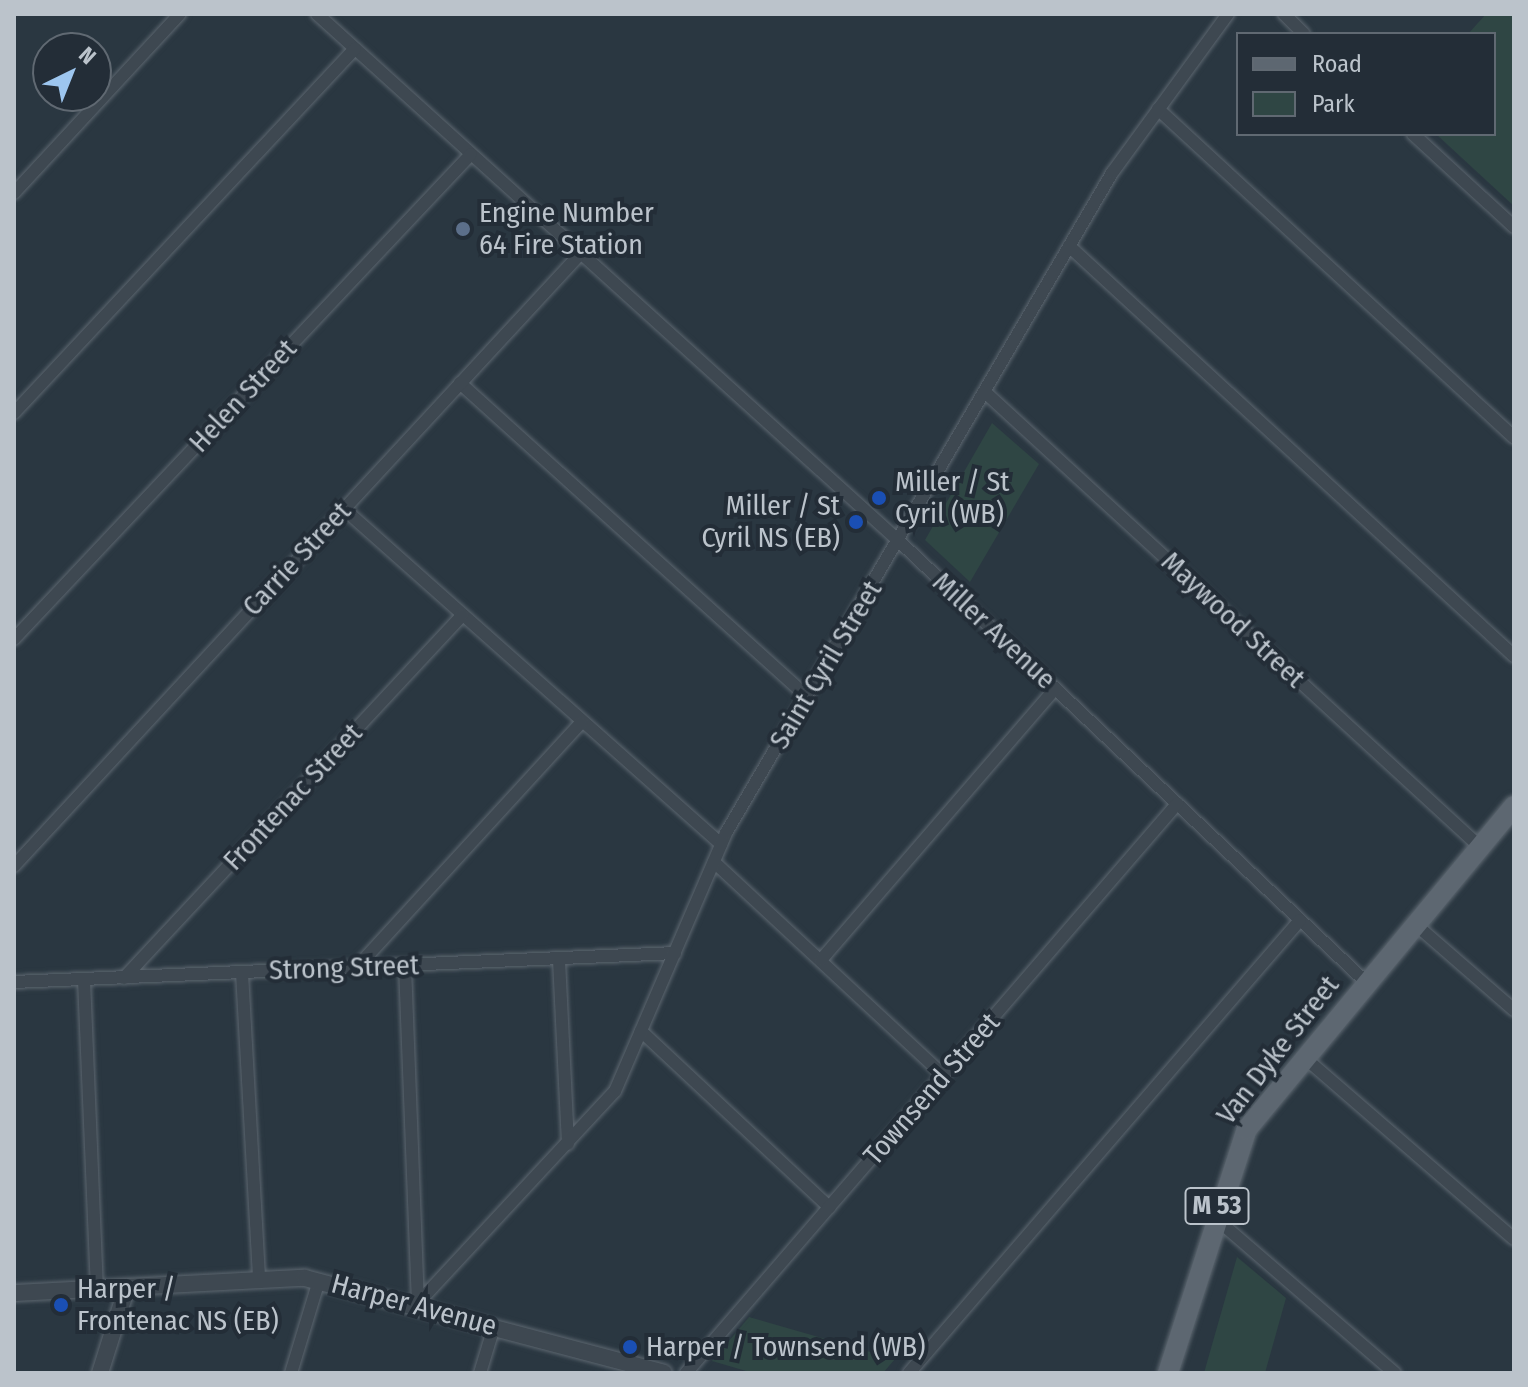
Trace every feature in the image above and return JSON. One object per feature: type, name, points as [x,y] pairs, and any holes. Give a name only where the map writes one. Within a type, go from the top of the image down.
[{"type":"main road","name":"Van Dyke Street","points":[[1168,1373],[1214,1217],[1240,1142],[1366,982],[1514,806]]},
{"type":"street","points":[[14,193],[180,14]]},
{"type":"street","name":"Miller Avenue","points":[[317,14],[900,542],[1366,982]]},
{"type":"street","name":"Saint Cyril Street","points":[[418,1303],[615,1091],[721,844],[900,542],[1069,246],[1158,109],[1228,14]]},
{"type":"street","points":[[1284,14],[1302,32]]},
{"type":"street","points":[[14,413],[355,49]]},
{"type":"street","points":[[1158,109],[1514,437]]},
{"type":"street","points":[[1415,136],[1514,227]]},
{"type":"street","name":"Helen Street","points":[[14,639],[471,154]]},
{"type":"street","points":[[1069,246],[1514,656]]},
{"type":"street","name":"Carrie Street","points":[[14,866],[581,253]]},
{"type":"street","points":[[460,383],[807,697]]},
{"type":"street","name":"Maywood Street","points":[[986,393],[1480,847]]},
{"type":"street","points":[[343,508],[581,723],[721,844]]},
{"type":"street","name":"Frontenac Street","points":[[124,978],[462,615]]},
{"type":"street","points":[[821,960],[1055,689]]},
{"type":"street","points":[[359,965],[581,723]]},
{"type":"street","name":"Townsend Street","points":[[686,1373],[1177,804]]},
{"type":"street","points":[[714,862],[943,1075]]},
{"type":"street","points":[[909,1373],[1300,920]]},
{"type":"street","points":[[1415,924],[1514,1010]]},
{"type":"street","name":"Strong Street","points":[[14,982],[675,953]]},
{"type":"street","points":[[559,960],[568,1144]]},
{"type":"street","points":[[405,966],[418,1303]]},
{"type":"street","points":[[242,973],[259,1281]]},
{"type":"street","points":[[84,980],[97,1289]]},
{"type":"street","points":[[641,1031],[829,1207]]},
{"type":"street","points":[[1305,1058],[1514,1239]]},
{"type":"street","points":[[1214,1217],[1395,1373]]},
{"type":"street","points":[[291,1373],[319,1280]]},
{"type":"street","name":"Harper Avenue","points":[[14,1293],[319,1280],[418,1303],[664,1373]]},
{"type":"street","points":[[100,1373],[127,1287]]},
{"type":"street","points":[[480,1373],[494,1327]]},
{"type":"green space","points":[[1486,14],[1514,14],[1514,206],[1438,136],[1496,136],[1496,32],[1470,32]]},
{"type":"green space","points":[[992,423],[1039,464],[970,582],[925,540]]},
{"type":"green space","points":[[1237,1257],[1286,1298],[1265,1373],[1204,1373]]},
{"type":"green space","points":[[749,1317],[895,1359],[883,1373],[753,1373],[712,1361]]},
{"type":"place","name":"Engine Number 64 Fire Station","points":[[463,229]]},
{"type":"place","name":"Miller / St Cyril (WB)","points":[[879,498]]},
{"type":"place","name":"Miller / St Cyril NS (EB)","points":[[856,522]]},
{"type":"place","name":"Harper / Frontenac NS (EB)","points":[[61,1305]]},
{"type":"place","name":"Harper / Townsend (WB)","points":[[630,1347]]}]
